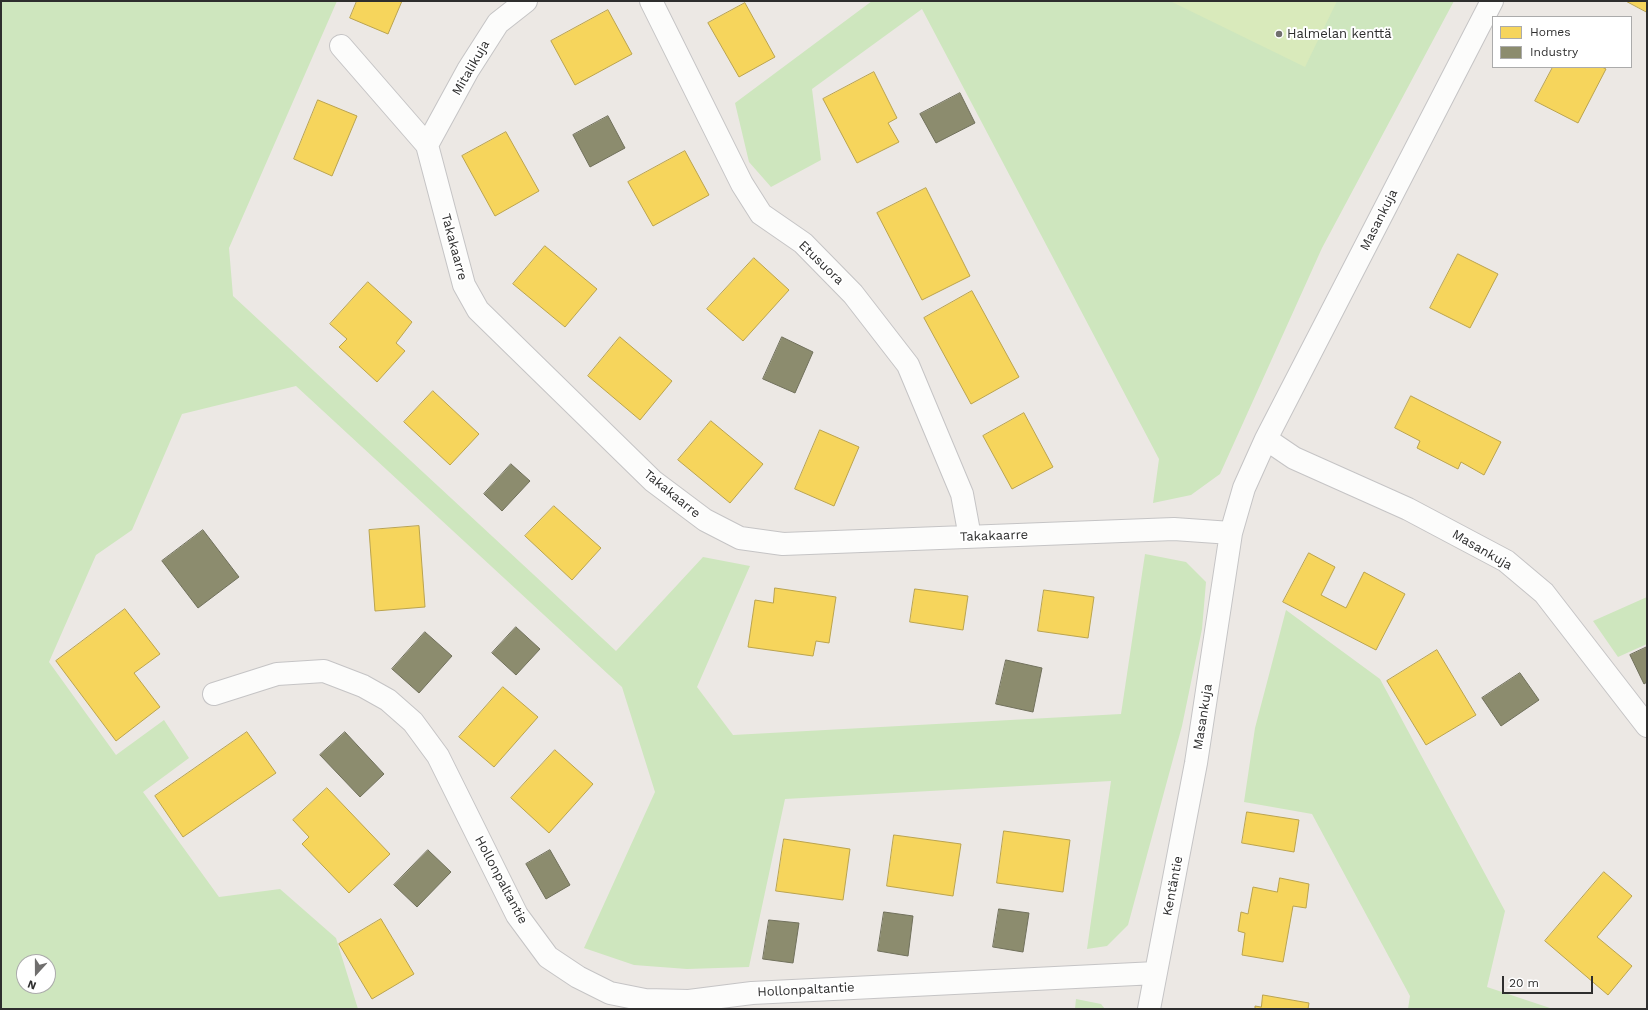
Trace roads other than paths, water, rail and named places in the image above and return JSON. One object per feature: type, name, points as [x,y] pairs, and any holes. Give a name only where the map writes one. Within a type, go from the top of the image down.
[{"type":"street","name":"Mitalikuja","points":[[427,145],[468,70],[498,23],[526,1]]},
{"type":"street","name":"Etusuora","points":[[651,1],[742,184],[761,214],[803,243],[853,294],[908,365],[962,494],[970,537]]},
{"type":"street","name":"Masankuja","points":[[1196,763],[1231,533],[1244,488],[1266,438],[1492,1]]},
{"type":"street","name":"Takakaarre","points":[[341,46],[427,145],[464,285],[478,310],[653,481],[704,520],[740,538],[783,544],[1174,529],[1231,533]]},
{"type":"street","name":"Masankuja","points":[[1266,438],[1294,458],[1408,509],[1506,561],[1544,593],[1647,726]]},
{"type":"street","name":"Hollonpaltantie","points":[[214,694],[277,674],[324,671],[363,686],[388,700],[413,722],[438,756],[517,915],[548,957],[578,977],[610,993],[645,1000],[688,1001],[752,993],[1156,973]]},
{"type":"street","name":"Kentäntie","points":[[1149,1009],[1196,763]]},
{"type":"place","name":"Halmelan kenttä","points":[[1279,34]]}]
